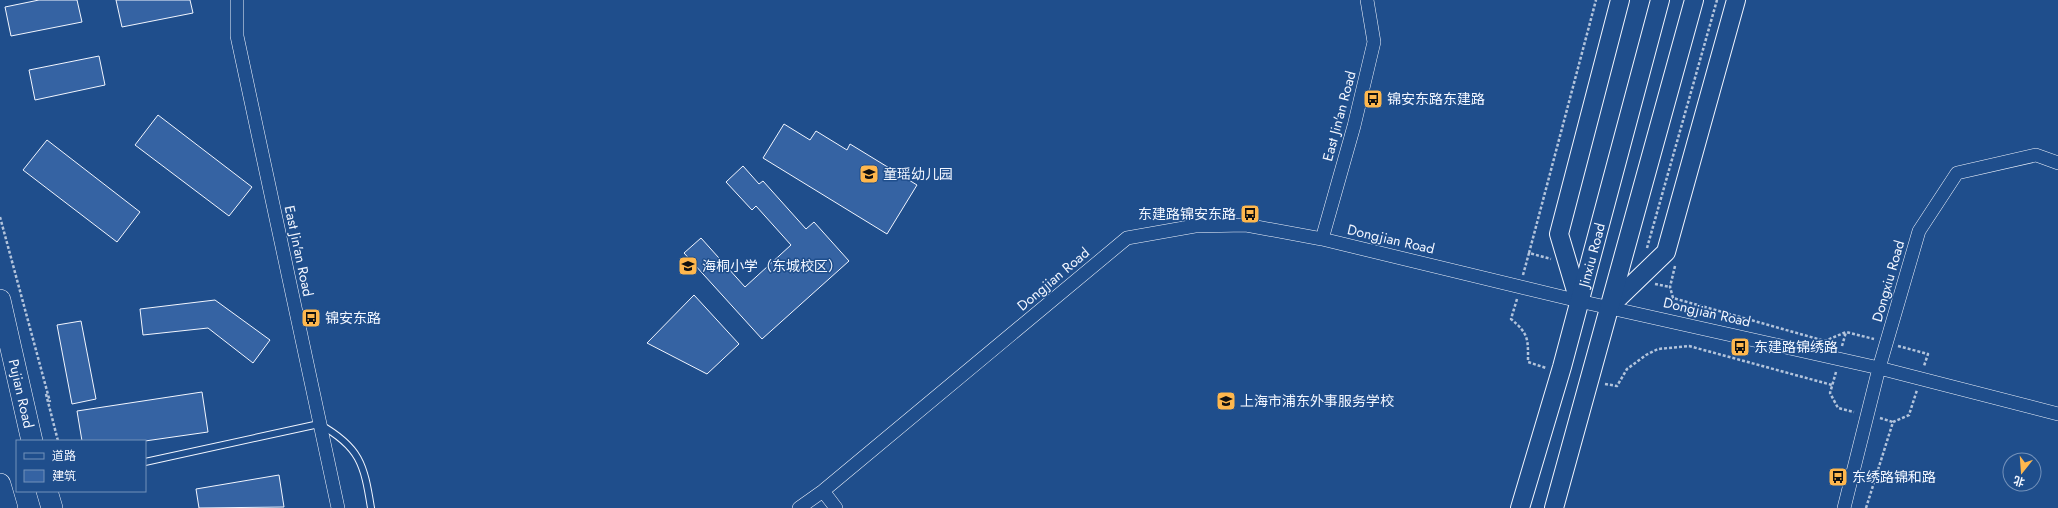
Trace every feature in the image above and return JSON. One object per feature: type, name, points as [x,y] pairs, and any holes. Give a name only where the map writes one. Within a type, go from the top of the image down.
[{"type":"main road","points":[[1579,301],[1559,234],[1620,0]]},
{"type":"main road","points":[[1554,508],[1694,0]]},
{"type":"main road","points":[[1610,307],[1666,252],[1736,0]]},
{"type":"main road","name":"Jinxiu Road","points":[[1520,508],[1560,373],[1659,5]]},
{"type":"main road","name":"Pujian Road","points":[[0,300],[32,440]]},
{"type":"main road","points":[[0,484],[6,508]]},
{"type":"main road","points":[[47,492],[52,508]]},
{"type":"street","name":"East Jin'an Road","points":[[237,0],[237,36],[338,508]]},
{"type":"street","name":"East Jin'an Road","points":[[1322,239],[1354,126],[1374,42],[1367,0]]},
{"type":"street","name":"Dongxiu Road","points":[[1844,508],[1879,368],[1919,231],[1957,173],[2036,155],[2058,163]]},
{"type":"street","name":"Dongjian Road","points":[[799,508],[823,491],[1127,238],[1194,226],[1246,225],[1322,239],[1579,301],[1879,368],[2058,414]]},
{"type":"street","points":[[823,491],[836,508]]},
{"type":"lane","points":[[146,462],[319,424],[333,432],[357,454],[366,478],[372,508]]},
{"type":"path","points":[[1560,373],[1528,362],[1528,346],[1524,331],[1511,320],[1596,0]]},
{"type":"path","points":[[1646,249],[1717,0]]},
{"type":"path","points":[[0,217],[58,440]]},
{"type":"path","points":[[1529,253],[1568,263]]},
{"type":"path","points":[[1638,280],[1670,287]]},
{"type":"path","points":[[1846,332],[1830,393],[1838,408],[1893,422]]},
{"type":"path","points":[[1590,381],[1617,386],[1627,369],[1646,355],[1658,349],[1689,346],[1832,385]]},
{"type":"path","points":[[38,360],[50,402]]},
{"type":"building","points":[[39,0],[77,0],[82,22],[11,36],[5,7]]},
{"type":"building","points":[[116,0],[190,0],[193,13],[122,27]]},
{"type":"building","points":[[99,56],[105,85],[35,100],[29,70]]},
{"type":"building","points":[[158,115],[252,187],[229,216],[135,145]]},
{"type":"building","points":[[784,124],[810,140],[816,131],[847,150],[850,144],[917,185],[887,234],[763,158]]},
{"type":"building","points":[[47,140],[140,212],[117,242],[23,170]]},
{"type":"building","points":[[743,166],[759,184],[763,181],[806,229],[814,222],[849,261],[762,339],[684,253],[701,238],[745,287],[791,245],[756,206],[752,210],[726,182]]},
{"type":"building","points":[[694,295],[739,344],[707,374],[647,343]]},
{"type":"building","points":[[215,300],[270,340],[253,363],[208,328],[143,335],[140,309]]},
{"type":"building","points":[[81,321],[96,399],[72,404],[57,325]]},
{"type":"building","points":[[202,392],[208,432],[146,441],[82,440],[77,411]]},
{"type":"building","points":[[279,475],[284,507],[199,508],[196,489]]},
{"type":"place","name":"锦安东路东建路","points":[[1373,99]]},
{"type":"place","name":"童瑶幼儿园","points":[[869,174]]},
{"type":"place","name":"东建路锦安东路","points":[[1250,214]]},
{"type":"place","name":"海桐小学（东城校区）","points":[[688,266]]},
{"type":"place","name":"锦安东路","points":[[311,318]]},
{"type":"place","name":"东建路锦绣路","points":[[1740,347]]},
{"type":"place","name":"上海市浦东外事服务学校","points":[[1226,401]]},
{"type":"place","name":"东绣路锦和路","points":[[1838,477]]}]
